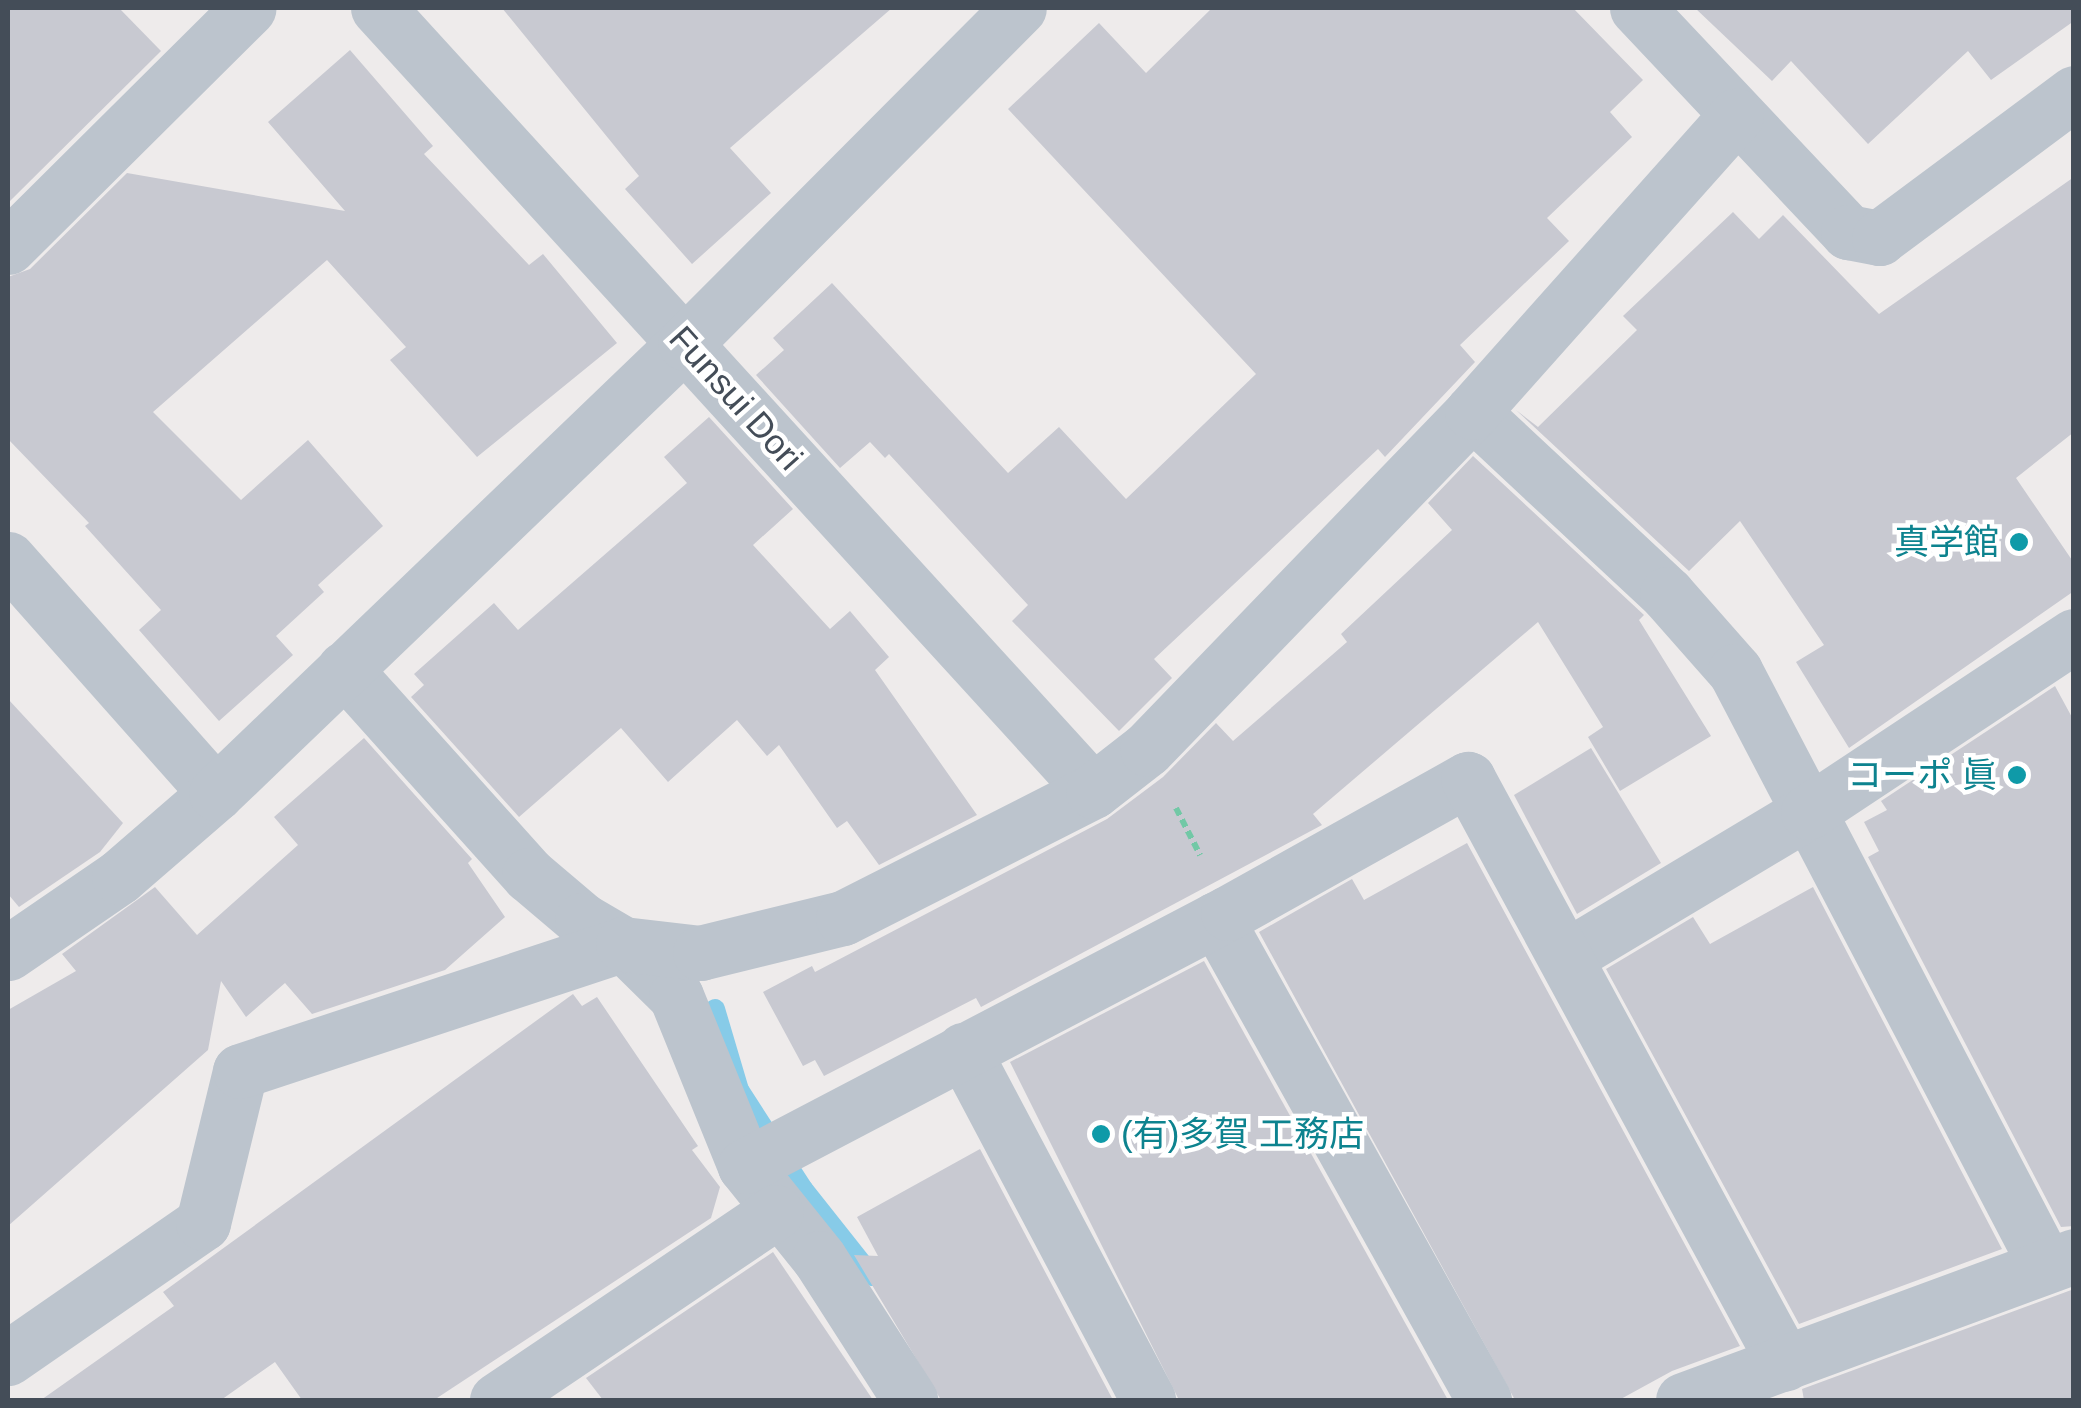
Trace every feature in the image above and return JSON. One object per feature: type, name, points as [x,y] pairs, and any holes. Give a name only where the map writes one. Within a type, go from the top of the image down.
[{"type":"street","points":[[8,247],[248,8]]},
{"type":"street","name":"Funsui Dori","points":[[378,8],[1093,790]]},
{"type":"street","points":[[8,954],[119,877],[216,793],[685,342],[1020,8]]},
{"type":"street","points":[[1637,8],[1848,232],[1879,238],[2074,93]]},
{"type":"street","points":[[8,1358],[203,1224],[240,1071],[623,944],[700,952],[842,918],[1093,790],[1147,749],[1472,412],[1736,116]]},
{"type":"street","points":[[1472,412],[1714,645],[1735,670],[1808,812],[2060,1261],[1683,1400]]},
{"type":"street","points":[[8,559],[216,793]]},
{"type":"street","points":[[1568,956],[2067,656]]},
{"type":"street","points":[[344,669],[529,875],[582,920],[623,944],[676,996],[745,1166],[776,1212],[819,1258],[910,1400]]},
{"type":"street","points":[[745,1166],[1222,916],[1468,779],[1568,956],[1785,1364]]},
{"type":"street","points":[[1222,916],[1484,1400]]},
{"type":"street","points":[[963,1050],[1148,1400]]},
{"type":"street","points":[[497,1400],[552,1385],[776,1212]]},
{"type":"path","points":[[1147,749],[1222,916]]},
{"type":"building","points":[[8,8],[119,8],[161,51],[8,203]]},
{"type":"building","points":[[502,8],[892,8],[730,148],[771,193],[692,264],[625,189],[639,176]]},
{"type":"building","points":[[1212,8],[1573,8],[1643,80],[1610,112],[1632,137],[1547,218],[1569,241],[1460,345],[1475,362],[1385,457],[1378,449],[1154,659],[1172,678],[1119,731],[1012,621],[1028,605],[889,454],[885,458],[870,442],[840,468],[756,375],[784,350],[773,338],[832,283],[1008,473],[1059,427],[1126,499],[1256,374],[1008,109],[1099,23],[1146,73]]},
{"type":"building","points":[[1695,8],[2074,8],[2074,21],[1991,80],[1968,51],[1868,144],[1791,61],[1772,81]]},
{"type":"building","points":[[350,50],[433,146],[424,154],[529,265],[543,254],[617,343],[477,457],[390,360],[406,347],[327,260],[153,412],[241,500],[308,440],[383,526],[318,585],[324,592],[276,636],[293,655],[219,721],[139,630],[161,610],[85,526],[89,523],[8,439],[8,277],[30,269],[127,173],[345,211],[268,122]]},
{"type":"building","points":[[2074,177],[2074,432],[2016,478],[2074,563],[2074,591],[1849,748],[1796,662],[1824,645],[1740,521],[1689,571],[1516,410],[1538,427],[1637,330],[1623,316],[1733,212],[1759,239],[1783,215],[1879,314]]},
{"type":"building","points":[[709,417],[793,509],[753,545],[830,629],[850,611],[889,657],[875,670],[977,815],[879,865],[847,821],[837,828],[779,745],[767,756],[737,720],[668,782],[621,728],[519,817],[411,697],[424,685],[414,674],[494,603],[518,630],[687,483],[664,457]]},
{"type":"building","points":[[1473,456],[1644,615],[1639,620],[1711,736],[1620,791],[1588,737],[1603,727],[1538,622],[1313,814],[1322,825],[981,1007],[976,998],[824,1076],[815,1060],[803,1066],[763,992],[812,966],[815,972],[1107,819],[1163,777],[1216,723],[1233,741],[1347,642],[1341,634],[1452,530],[1428,503]]},
{"type":"building","points":[[2055,686],[2074,721],[2074,1226],[2061,1227],[1868,857],[1879,851],[1864,822],[1887,810],[1881,801]]},
{"type":"building","points":[[8,699],[123,823],[100,852],[19,907],[8,894]]},
{"type":"building","points":[[364,738],[472,859],[468,863],[505,917],[445,970],[312,1014],[285,983],[246,1017],[221,981],[208,1050],[8,1226],[8,1010],[76,971],[62,954],[155,887],[197,935],[298,845],[274,817]]},
{"type":"building","points":[[1591,748],[1661,863],[1577,914],[1514,795]]},
{"type":"building","points":[[1467,843],[1740,1346],[1672,1371],[1619,1400],[1515,1400],[1259,932],[1352,879],[1364,900]]},
{"type":"building","points":[[1813,887],[2002,1249],[1799,1324],[1606,969],[1693,917],[1710,944]]},
{"type":"building","points":[[1204,961],[1448,1400],[1179,1400],[1010,1062]]},
{"type":"building","points":[[573,994],[582,1006],[597,997],[698,1146],[692,1150],[720,1187],[711,1218],[434,1400],[302,1400],[275,1362],[221,1400],[41,1400],[174,1306],[163,1292]]},
{"type":"building","points":[[980,1149],[1113,1400],[941,1400],[854,1255],[878,1256],[857,1217]]},
{"type":"building","points":[[773,1252],[873,1400],[603,1400],[586,1378]]},
{"type":"building","points":[[2074,1289],[2074,1400],[1804,1400],[1802,1389]]},
{"type":"waterway","points":[[715,1009],[739,1090],[803,1189],[872,1276]]},
{"type":"place","name":"真学館","points":[[2019,542]]},
{"type":"place","name":"コーポ 眞","points":[[2017,775]]},
{"type":"place","name":"(有)多賀 工務店","points":[[1101,1134]]}]
